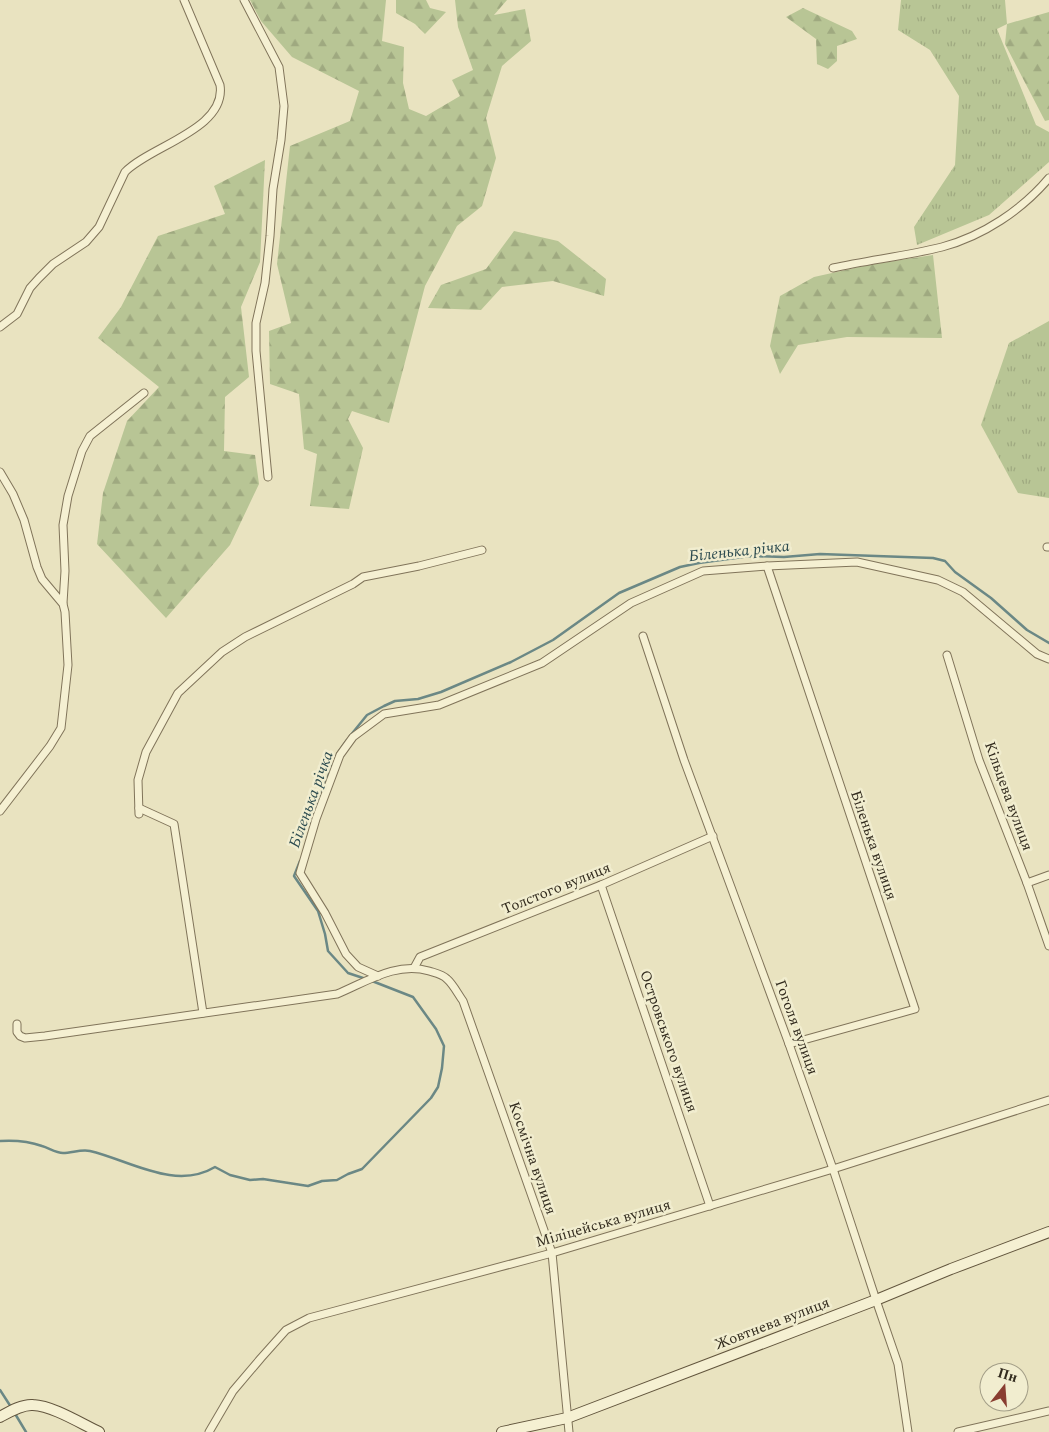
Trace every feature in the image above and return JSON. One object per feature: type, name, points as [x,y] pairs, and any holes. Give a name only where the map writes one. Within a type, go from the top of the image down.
[{"type":"main road","name":"Жовтнева вулиця","points":[[502,1432],[567,1418],[1049,1232]]},
{"type":"main road","points":[[4,1415],[18,1408],[31,1405],[44,1407],[99,1432]]},
{"type":"street","points":[[0,327],[17,314],[30,288],[39,278],[53,264],[86,242],[99,227],[111,206],[126,172],[132,166],[198,126],[217,108],[220,100],[220,85],[184,0]]},
{"type":"street","points":[[244,0],[279,67],[284,106],[273,189],[265,283],[256,324],[256,351],[268,477]]},
{"type":"street","points":[[833,268],[942,247],[974,235],[1009,214],[1035,194],[1049,178]]},
{"type":"street","points":[[0,811],[50,746],[60,728],[68,665],[63,604],[65,571],[63,525],[68,496],[82,451],[90,436],[144,393]]},
{"type":"street","points":[[0,472],[13,494],[24,520],[42,579],[63,604]]},
{"type":"street","points":[[203,1013],[174,824],[139,811],[138,780],[146,752],[178,693],[222,652],[245,637],[353,584],[363,577],[419,566],[482,550]]},
{"type":"street","points":[[376,977],[358,967],[346,954],[325,912],[300,873],[316,819],[340,755],[353,737],[384,714],[439,704],[542,663],[631,603],[703,571],[857,562],[938,580],[963,592],[1036,654],[1049,659]]},
{"type":"street","name":"Біленька вулиця","points":[[766,566],[916,1009],[789,1044]]},
{"type":"street","name":"Гоголя вулиця","points":[[643,636],[684,760],[833,1169],[898,1364],[908,1432]]},
{"type":"street","name":"Кільцева вулиця","points":[[947,655],[980,760],[1049,946]]},
{"type":"street","name":"Толстого вулиця","points":[[414,968],[420,957],[601,885],[713,836]]},
{"type":"street","points":[[1027,883],[1049,875]]},
{"type":"street","name":"Островського вулиця","points":[[601,885],[710,1206]]},
{"type":"street","name":"Космічна вулиця","points":[[17,1024],[17,1032],[25,1038],[337,994],[399,969],[414,968],[440,974],[448,979],[463,1001],[552,1252],[569,1432]]},
{"type":"street","name":"Міліцейська вулиця","points":[[209,1432],[233,1391],[260,1358],[286,1330],[309,1318],[552,1252],[710,1206],[1049,1100]]},
{"type":"street","points":[[958,1432],[1049,1411]]},
{"type":"green space","points":[[250,0],[386,0],[382,41],[404,47],[403,83],[409,109],[426,116],[460,96],[452,80],[473,70],[458,27],[455,0],[507,0],[494,15],[525,9],[531,41],[502,66],[486,118],[496,158],[482,206],[457,226],[425,286],[389,423],[352,411],[348,419],[363,448],[349,509],[310,506],[317,454],[304,449],[299,394],[270,384],[269,331],[291,323],[277,264],[290,146],[350,121],[359,91],[292,57],[261,21]]},
{"type":"green space","points":[[396,0],[426,0],[430,8],[446,12],[425,34],[415,24],[396,13]]},
{"type":"green space","points":[[901,0],[1005,0],[1007,24],[997,29],[1036,125],[1049,132],[1049,162],[989,215],[917,245],[914,227],[955,165],[959,96],[930,50],[898,30]]},
{"type":"green space","points":[[803,8],[852,31],[857,39],[837,46],[837,61],[828,69],[817,64],[816,39],[786,17]]},
{"type":"green space","points":[[1049,12],[1049,120],[1045,121],[1005,44],[1007,24]]},
{"type":"green space","points":[[265,160],[260,262],[241,307],[249,377],[225,397],[224,451],[255,455],[259,484],[230,545],[166,618],[97,544],[103,493],[127,421],[159,387],[98,338],[121,307],[158,236],[225,214],[214,186]]},
{"type":"green space","points":[[514,231],[558,241],[606,279],[604,296],[553,281],[502,287],[481,310],[428,308],[441,285],[486,269]]},
{"type":"green space","points":[[933,255],[942,338],[847,337],[798,345],[780,374],[770,346],[780,296],[814,277],[868,265]]},
{"type":"green space","points":[[1049,321],[1049,498],[1018,493],[981,425],[1009,343]]},
{"type":"waterway","name":"Біленька річка","points":[[350,736],[367,715],[395,701],[418,699],[441,692],[511,662],[553,640],[619,593],[680,567],[750,556],[784,557],[820,554],[933,558],[945,561],[955,572],[991,598],[1027,630],[1049,643]]},
{"type":"waterway","name":"Біленька річка","points":[[337,754],[347,740]]},
{"type":"waterway","name":"Біленька річка","points":[[310,827],[333,764]]},
{"type":"waterway","name":"Біленька річка","points":[[300,861],[294,876],[318,911],[328,951],[348,973],[366,979]]},
{"type":"waterway","name":"Біленька річка","points":[[0,1141],[27,1142],[60,1153],[90,1151],[168,1175],[200,1174],[215,1167],[230,1175],[250,1180],[263,1179],[308,1186],[322,1181],[337,1180],[362,1169],[431,1098],[438,1087],[442,1068],[444,1046],[436,1029],[413,997],[372,981]]},
{"type":"waterway","points":[[0,1390],[11,1407]]},
{"type":"waterway","points":[[14,1412],[26,1432]]}]
